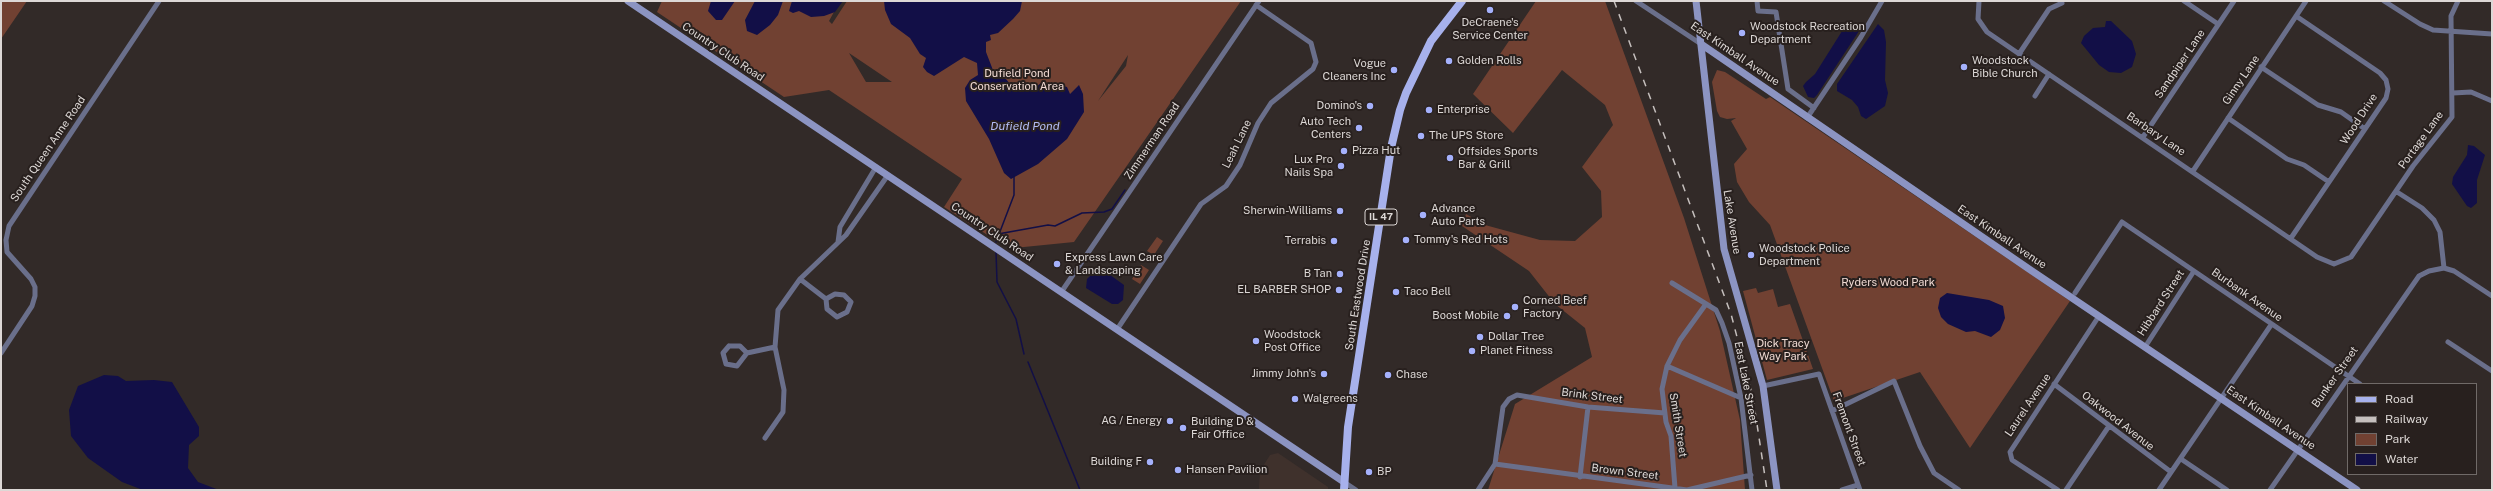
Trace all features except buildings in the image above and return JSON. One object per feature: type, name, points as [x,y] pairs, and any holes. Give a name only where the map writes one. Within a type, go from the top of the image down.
[{"type":"main road","name":"South Eastwood Drive","points":[[1344,486],[1348,427],[1391,148],[1400,110],[1406,93],[1431,41],[1462,1]]},
{"type":"street","name":"South Queen Anne Road","points":[[1,353],[32,306],[35,296],[35,287],[31,278],[7,252],[6,240],[9,226],[159,1]]},
{"type":"street","name":"Country Club Road","points":[[628,1],[1118,328],[1344,486]]},
{"type":"street","name":"East Kimball Avenue","points":[[1636,1],[2221,399],[2358,490]]},
{"type":"street","name":"Lake Avenue","points":[[1696,1],[1724,249],[1763,386],[1777,490]]},
{"type":"street","points":[[1757,1],[1758,11],[1776,12],[1788,90],[1814,108]]},
{"type":"street","points":[[1807,118],[1861,37],[1882,1]]},
{"type":"street","name":"Barbary Lane","points":[[1979,1],[1977,11],[1978,20],[1987,32],[2193,171],[2317,257],[2334,264]]},
{"type":"street","points":[[2184,1],[2218,24]]},
{"type":"street","name":"Sandpiper Lane","points":[[2143,137],[2234,1]]},
{"type":"street","name":"Ginny Lane","points":[[2193,171],[2306,1]]},
{"type":"street","points":[[2384,1],[2420,24],[2434,30],[2492,34]]},
{"type":"street","name":"Portage Lane","points":[[2334,264],[2351,258],[2397,192],[2413,166],[2452,117],[2453,93],[2451,16],[2458,1]]},
{"type":"street","name":"Zimmerman Road","points":[[1062,291],[1258,3]]},
{"type":"street","name":"Leah Lane","points":[[1118,328],[1201,204],[1226,186],[1240,165],[1258,123],[1271,103],[1313,69],[1316,62],[1311,43],[1258,3]]},
{"type":"street","points":[[2019,54],[2049,9],[2062,3]]},
{"type":"street","name":"Wood Drive","points":[[2291,238],[2366,129],[2386,98],[2388,89],[2386,80],[2380,73],[2296,16]]},
{"type":"street","points":[[2261,67],[2318,105],[2341,112],[2366,129]]},
{"type":"street","points":[[2035,96],[2050,74]]},
{"type":"street","points":[[2453,93],[2471,92],[2492,101]]},
{"type":"street","points":[[2228,118],[2287,159],[2304,165],[2329,182]]},
{"type":"street","points":[[838,242],[840,227],[876,167]]},
{"type":"street","points":[[765,438],[783,412],[784,390],[775,347],[778,310],[800,280],[846,235],[888,175]]},
{"type":"street","points":[[2397,192],[2422,208],[2434,220],[2440,232],[2444,268],[2454,271],[2492,296]]},
{"type":"street","name":"Burbank Avenue","points":[[2075,293],[2122,222],[2271,325],[2358,383]]},
{"type":"street","name":"Bunker Street","points":[[2270,490],[2419,276],[2429,271],[2444,268]]},
{"type":"street","name":"Hibbard Street","points":[[2145,347],[2194,271]]},
{"type":"street","points":[[800,280],[826,299],[827,309],[837,317],[847,312],[851,302],[844,295],[835,294],[826,299]]},
{"type":"street","name":"East Lake Street","points":[[1672,283],[1716,310],[1722,323],[1729,343],[1741,398],[1752,490]]},
{"type":"street","name":"Smith Street","points":[[1675,488],[1671,436],[1665,413],[1662,389],[1667,366],[1680,340],[1706,304]]},
{"type":"street","name":"Laurel Avenue","points":[[2058,490],[2012,460],[2010,452],[2099,316]]},
{"type":"street","points":[[2159,490],[2271,325]]},
{"type":"street","points":[[2448,342],[2492,371]]},
{"type":"street","points":[[747,353],[740,346],[729,346],[723,353],[726,364],[736,366],[747,353],[775,347]]},
{"type":"street","points":[[1667,366],[1741,398]]},
{"type":"street","name":"Fremont Street","points":[[1763,386],[1819,374],[1859,487]]},
{"type":"street","points":[[1832,411],[1894,381],[1920,446],[1934,473],[1959,490]]},
{"type":"street","name":"Oakwood Avenue","points":[[2054,384],[2171,472]]},
{"type":"street","name":"Brink Street","points":[[1495,464],[1503,407],[1509,399],[1517,395],[1588,407],[1665,413]]},
{"type":"street","points":[[1580,477],[1588,407]]},
{"type":"street","points":[[2066,490],[2110,426]]},
{"type":"street","points":[[2181,459],[2226,490]]},
{"type":"street","points":[[1478,490],[1495,464]]},
{"type":"street","name":"Brown Street","points":[[1495,464],[1580,477],[1687,490],[1751,475]]},
{"type":"street","points":[[1344,486],[1356,490]]},
{"type":"street","points":[[1842,490],[1859,487]]},
{"type":"shaded area","points":[[1278,453],[1328,487],[1328,490],[1259,490],[1260,471],[1270,455]]},
{"type":"green space","points":[[1,1],[27,1],[1,39]]},
{"type":"green space","name":"Dufield Pond Conservation Area","points":[[662,1],[840,1],[829,21],[832,24],[847,1],[1241,1],[1074,242],[1014,248],[1005,242],[1003,245],[944,207],[962,179],[829,90],[784,97],[657,12]],"holes":[[[849,53],[892,82],[866,82]],[[1128,55],[1126,66],[1098,101]]]},
{"type":"green space","points":[[1536,1],[1605,1],[1684,218],[1720,331],[1740,420],[1745,490],[1488,490],[1515,404],[1592,357],[1585,328],[1555,304],[1529,271],[1462,226],[1466,214],[1485,225],[1540,240],[1575,241],[1602,217],[1601,191],[1582,167],[1613,125],[1605,105],[1562,70],[1513,133],[1473,94]]},
{"type":"green space","name":"Ryders Wood Park","points":[[1717,70],[1725,72],[1766,99],[1770,97],[2070,301],[1970,448],[1920,372],[1834,401],[1770,225],[1749,202],[1737,182],[1734,164],[1747,149],[1731,121],[1736,118],[1727,119],[1720,117],[1717,111],[1712,82]]},
{"type":"green space","points":[[1157,237],[1163,241],[1154,255],[1147,251]]},
{"type":"green space","points":[[1141,265],[1149,270],[1140,284],[1132,279]]},
{"type":"green space","name":"Dick Tracy Way Park","points":[[1756,288],[1758,293],[1773,289],[1778,307],[1790,304],[1813,369],[1767,380],[1743,291]]},
{"type":"water","points":[[711,1],[735,1],[722,20],[716,20],[708,11]]},
{"type":"water","points":[[755,1],[783,1],[778,15],[770,25],[757,35],[747,31],[745,20]]},
{"type":"water","points":[[792,1],[843,1],[835,12],[824,16],[811,17],[799,11],[793,13],[789,11]]},
{"type":"water","name":"Dufield Pond","points":[[884,1],[1022,1],[1020,11],[1013,19],[998,33],[990,35],[991,40],[986,42],[986,52],[996,78],[1006,79],[1014,89],[1020,82],[1027,83],[1035,88],[1041,83],[1050,88],[1056,84],[1067,87],[1070,94],[1079,85],[1083,94],[1084,112],[1067,139],[1038,164],[1011,179],[1004,173],[989,139],[966,101],[965,88],[970,80],[978,75],[977,63],[964,57],[934,76],[927,72],[923,67],[926,58],[920,54],[910,38],[891,24],[885,10]]},
{"type":"water","points":[[2106,21],[2111,21],[2132,41],[2136,54],[2132,67],[2121,73],[2109,72],[2099,65],[2081,43],[2084,36],[2093,28],[2105,27]]},
{"type":"water","points":[[1878,24],[1884,30],[1886,42],[1885,80],[1888,93],[1885,106],[1866,119],[1861,116],[1858,107],[1852,100],[1837,91],[1837,84]]},
{"type":"water","points":[[1854,25],[1859,28],[1859,31],[1817,95],[1814,98],[1808,97],[1803,86],[1815,74],[1844,28]]},
{"type":"water","points":[[2468,145],[2474,146],[2485,155],[2477,180],[2477,203],[2471,208],[2467,206],[2452,184],[2453,177],[2467,155]]},
{"type":"water","points":[[1099,267],[1124,285],[1123,300],[1118,304],[1112,304],[1086,288],[1087,279]]},
{"type":"water","points":[[1947,293],[1989,300],[2003,306],[2005,318],[2000,330],[1991,337],[1975,331],[1966,332],[1948,324],[1941,317],[1938,308],[1940,298]]},
{"type":"water","points":[[104,375],[118,376],[126,381],[154,380],[172,382],[199,427],[199,436],[189,445],[188,468],[198,482],[219,490],[143,490],[122,482],[88,458],[71,436],[69,410],[78,386]]},
{"type":"waterway","points":[[996,242],[1014,195],[1014,176]]},
{"type":"waterway","points":[[998,234],[1048,225],[1055,226],[1082,213],[1104,212],[1112,209],[1125,190]]},
{"type":"waterway","points":[[996,252],[997,282],[1016,319],[1024,354]]},
{"type":"waterway","points":[[1028,362],[1080,490]]},
{"type":"railway","points":[[1614,1],[1731,314],[1753,398],[1767,490]]},
{"type":"place","name":"DeCraene's Service Center","points":[[1490,10]]},
{"type":"place","name":"Woodstock Recreation Department","points":[[1742,33]]},
{"type":"place","name":"Golden Rolls","points":[[1449,61]]},
{"type":"place","name":"Woodstock Bible Church","points":[[1964,67]]},
{"type":"place","name":"Vogue Cleaners Inc","points":[[1394,70]]},
{"type":"place","name":"Domino's","points":[[1370,106]]},
{"type":"place","name":"Enterprise","points":[[1429,110]]},
{"type":"place","name":"Auto Tech Centers","points":[[1359,128]]},
{"type":"place","name":"The UPS Store","points":[[1421,136]]},
{"type":"place","name":"Pizza Hut","points":[[1344,151]]},
{"type":"place","name":"Offsides Sports Bar & Grill","points":[[1450,158]]},
{"type":"place","name":"Lux Pro Nails Spa","points":[[1341,166]]},
{"type":"place","name":"Sherwin-Williams","points":[[1340,211]]},
{"type":"place","name":"Advance Auto Parts","points":[[1423,215]]},
{"type":"place","name":"Tommy's Red Hots","points":[[1406,240]]},
{"type":"place","name":"Terrabis","points":[[1334,241]]},
{"type":"place","name":"Woodstock Police Department","points":[[1751,255]]},
{"type":"place","name":"Express Lawn Care & Landscaping","points":[[1057,264]]},
{"type":"place","name":"B Tan","points":[[1340,274]]},
{"type":"place","name":"EL BARBER SHOP","points":[[1339,290]]},
{"type":"place","name":"Taco Bell","points":[[1396,292]]},
{"type":"place","name":"Corned Beef Factory","points":[[1515,307]]},
{"type":"place","name":"Boost Mobile","points":[[1507,316]]},
{"type":"place","name":"Dollar Tree","points":[[1480,337]]},
{"type":"place","name":"Woodstock Post Office","points":[[1256,341]]},
{"type":"place","name":"Planet Fitness","points":[[1472,351]]},
{"type":"place","name":"Jimmy John's","points":[[1324,374]]},
{"type":"place","name":"Chase","points":[[1388,375]]},
{"type":"place","name":"Walgreens","points":[[1295,399]]},
{"type":"place","name":"AG / Energy","points":[[1170,421]]},
{"type":"place","name":"Building D & Fair Office","points":[[1183,428]]},
{"type":"place","name":"Building F","points":[[1150,462]]},
{"type":"place","name":"Hansen Pavilion","points":[[1178,470]]},
{"type":"place","name":"BP","points":[[1369,472]]}]
